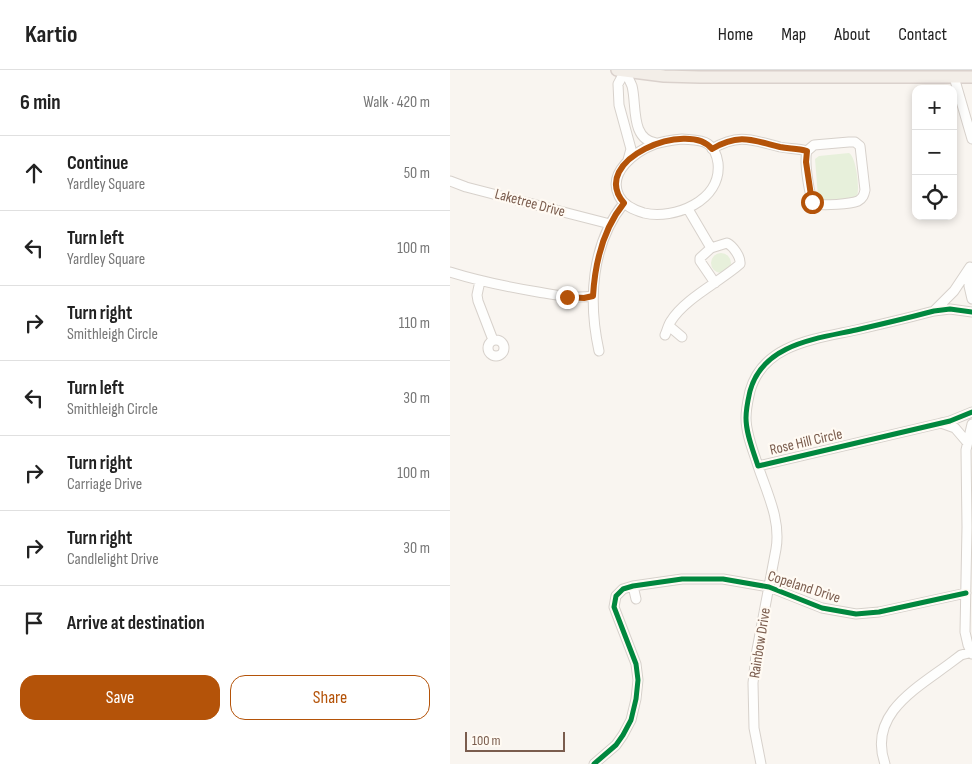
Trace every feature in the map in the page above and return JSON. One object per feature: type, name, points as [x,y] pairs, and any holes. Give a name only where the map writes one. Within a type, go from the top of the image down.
[{"type":"main road","points":[[621,71],[683,77],[952,75],[972,77]]},
{"type":"street","points":[[767,77],[791,70]]},
{"type":"street","points":[[621,71],[632,86],[633,104],[640,133],[643,138],[656,144]]},
{"type":"street","points":[[621,71],[618,84],[619,105],[631,149],[628,160]]},
{"type":"street","points":[[952,75],[972,139]]},
{"type":"street","points":[[712,149],[724,142],[744,138],[807,151]]},
{"type":"street","points":[[677,140],[694,140],[707,143],[712,149],[718,162],[716,179],[706,195],[688,209],[672,214],[652,214],[636,210],[624,203],[617,191],[617,182],[621,170],[628,160],[642,149],[677,140]]},
{"type":"street","points":[[855,142],[860,146],[865,190],[863,197],[856,201],[814,204],[806,162],[807,151],[814,145],[855,142]]},
{"type":"street","name":"Laketree Drive","points":[[450,182],[610,224]]},
{"type":"street","points":[[599,351],[593,314],[593,296],[598,262],[610,224],[624,203]]},
{"type":"street","points":[[688,209],[711,248]]},
{"type":"street","points":[[665,335],[675,316],[685,306],[715,283],[741,262],[729,244],[725,242],[703,254],[700,261],[715,283]]},
{"type":"street","points":[[971,264],[969,286],[972,299]]},
{"type":"street","points":[[934,311],[954,291],[971,264]]},
{"type":"street","points":[[450,272],[480,281],[567,297],[584,298],[593,296]]},
{"type":"street","points":[[480,281],[477,295],[478,301],[493,340]]},
{"type":"street","name":"Rose Hill Circle","points":[[972,312],[950,309],[934,311],[795,345],[768,360],[754,380],[746,408],[747,427],[758,466],[941,423],[972,412]]},
{"type":"street","points":[[669,326],[682,338]]},
{"type":"street","points":[[941,423],[955,428],[967,442]]},
{"type":"street","points":[[885,764],[882,751],[882,735],[885,723],[893,709],[961,655],[972,652],[965,632],[970,527],[967,442],[972,424]]},
{"type":"street","name":"Rainbow Drive","points":[[758,466],[775,515],[777,531],[776,549],[756,655],[753,691],[754,728],[761,764]]},
{"type":"street","name":"Copeland Drive","points":[[634,586],[664,581],[706,578],[723,579],[769,587],[822,608],[856,614],[880,612],[966,593]]},
{"type":"street","points":[[598,763],[623,735],[631,720],[635,706],[638,687],[636,667],[614,606],[614,600],[623,589],[634,586],[636,599]]},
{"type":"green space","points":[[849,153],[854,160],[857,173],[857,196],[854,198],[821,201],[818,197],[815,159],[819,156]]},
{"type":"green space","points":[[721,253],[728,256],[731,263],[728,270],[721,273],[714,270],[711,263],[714,256]]},
{"type":"cycle path","points":[[972,312],[950,309],[934,311],[792,346],[778,353],[766,363],[757,375],[750,391],[746,424],[758,466],[950,421],[972,412]]},
{"type":"cycle path","points":[[594,764],[616,745],[623,735],[631,720],[636,699],[638,680],[636,664],[614,607],[616,596],[623,589],[682,579],[723,579],[769,587],[822,608],[856,614],[879,612],[966,593]]},
{"type":"route","points":[[567,297],[584,298],[593,296],[596,269],[603,241],[610,224],[624,203],[617,191],[619,173],[628,160],[642,149],[665,141],[694,140],[707,143],[712,149],[728,141],[740,138],[807,151],[806,162],[812,202]]}]
